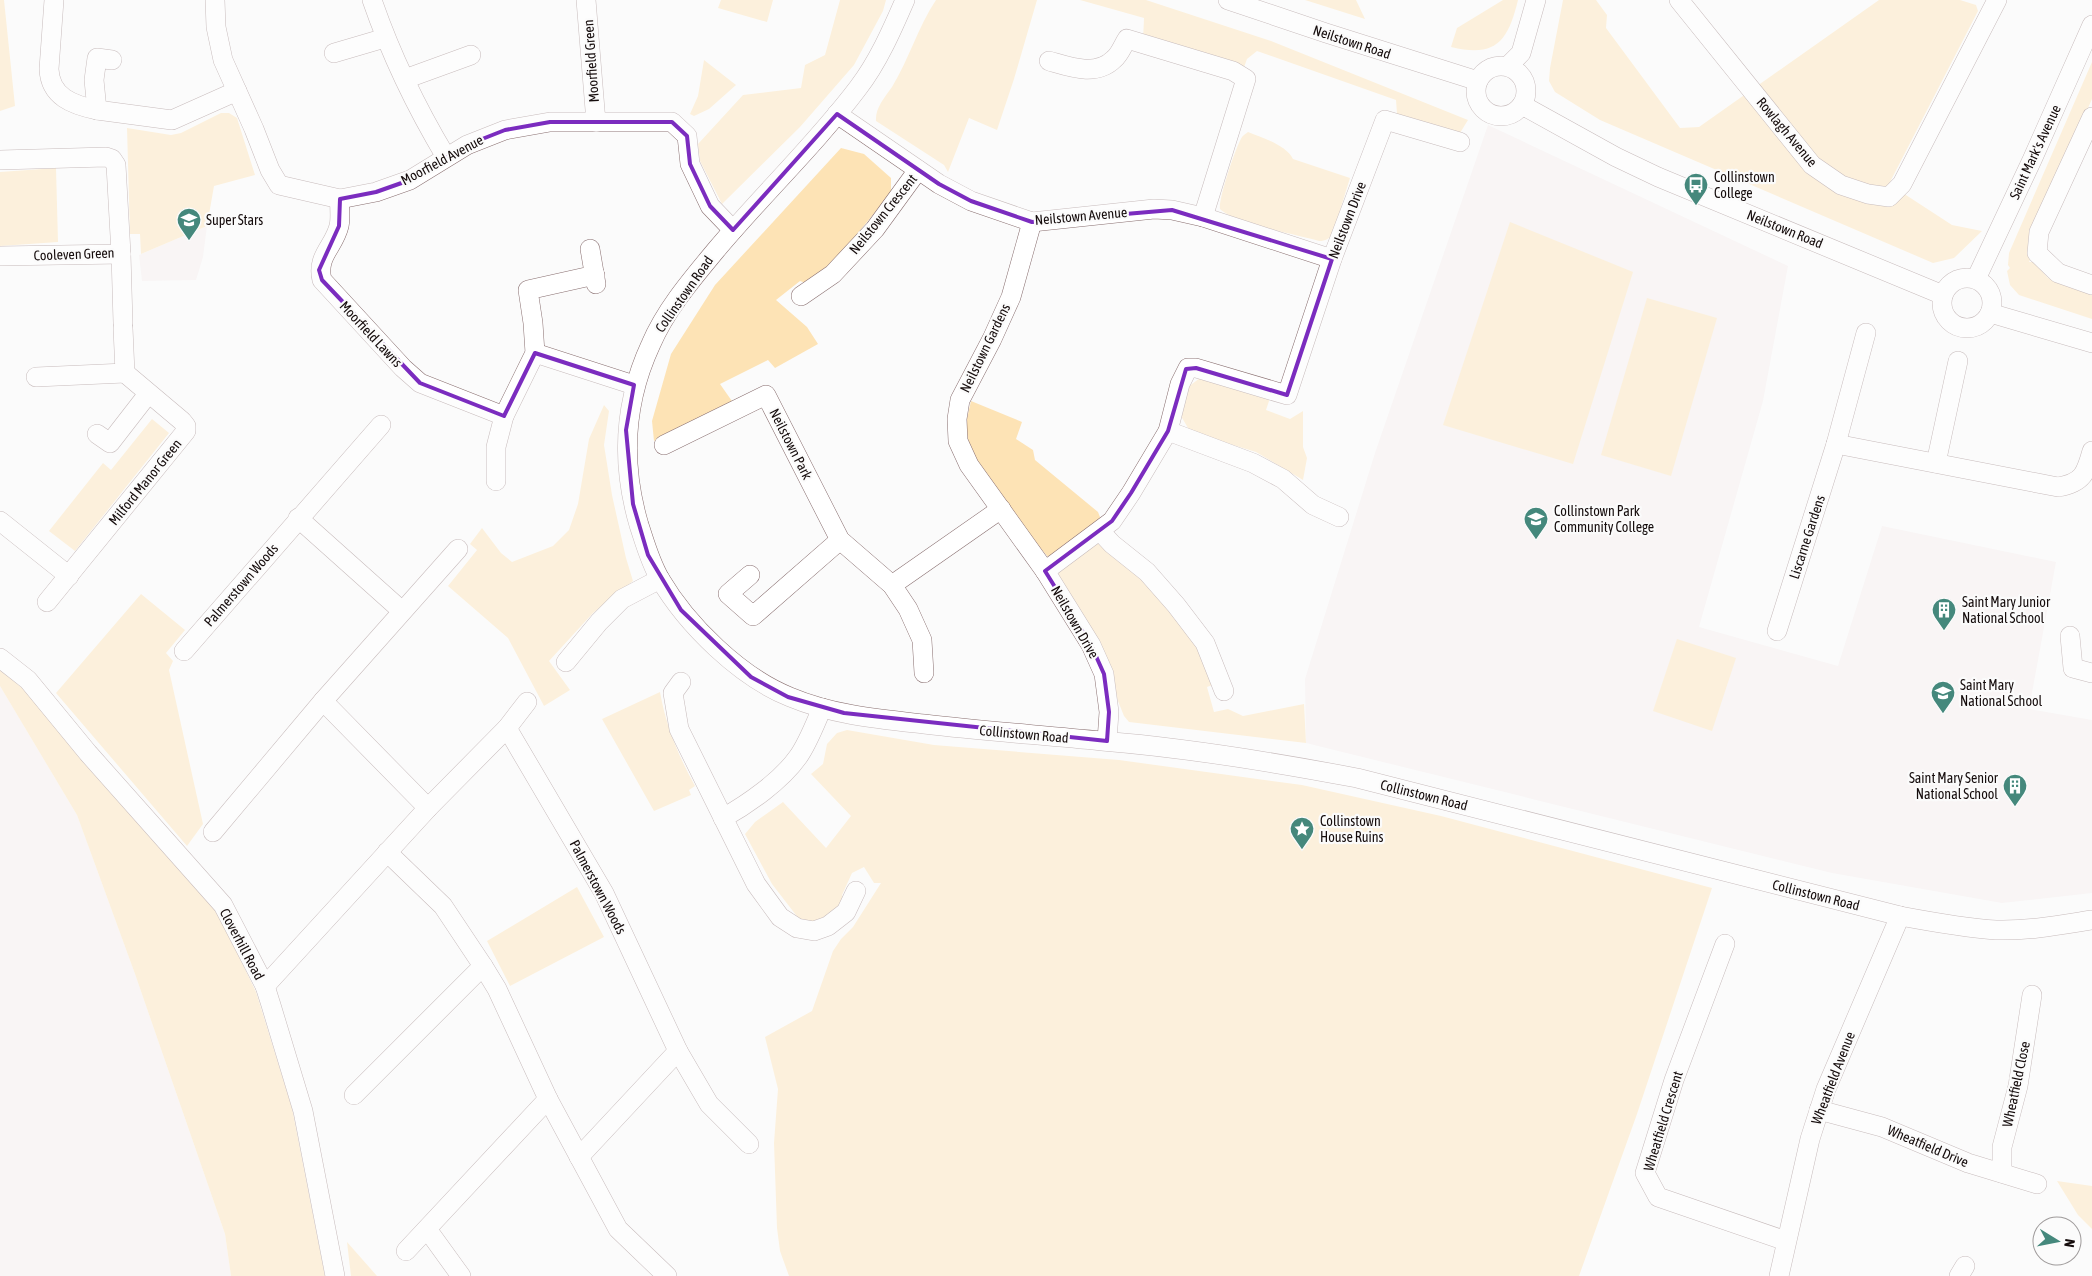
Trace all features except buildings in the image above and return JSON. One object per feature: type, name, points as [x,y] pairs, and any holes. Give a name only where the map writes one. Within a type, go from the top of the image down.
[{"type":"street","points":[[54,0],[50,79],[53,86],[70,103],[97,110],[172,120],[237,90]]},
{"type":"street","name":"Moorfield Avenue","points":[[215,0],[216,27],[223,60],[270,170],[279,185],[340,198],[376,192],[410,180],[467,145],[505,130],[550,122],[672,122],[687,136],[690,164],[710,206],[733,230]]},
{"type":"street","points":[[372,0],[385,38],[422,116],[446,157]]},
{"type":"street","name":"Moorfield Green","points":[[586,0],[596,122]]},
{"type":"street","name":"Collinstown Road","points":[[906,0],[880,54],[860,86],[733,230],[696,274],[671,309],[651,342],[634,385],[626,430],[633,504],[648,555],[660,578],[682,610],[710,641],[751,677],[788,696],[822,708],[894,721],[981,731],[1107,741],[1279,763],[1357,778],[1900,916],[1950,925],[1997,930],[2040,928],[2092,920]]},
{"type":"street","name":"Neilstown Road","points":[[1228,0],[1478,81]]},
{"type":"street","points":[[1508,66],[1521,53],[1536,0]]},
{"type":"street","name":"Rowlagh Avenue","points":[[1679,0],[1812,165],[1841,185],[1868,194],[1889,197],[1902,184],[1997,0]]},
{"type":"street","name":"Saint Mark's Avenue","points":[[1976,279],[2032,160],[2092,24]]},
{"type":"street","points":[[334,53],[385,38]]},
{"type":"street","points":[[1050,61],[1078,70],[1100,68],[1115,59],[1127,39],[1233,71],[1246,79],[1203,217]]},
{"type":"street","points":[[405,79],[470,55]]},
{"type":"street","points":[[97,110],[94,80],[97,58],[112,60]]},
{"type":"street","points":[[1493,66],[1508,66],[1518,72],[1526,84],[1527,92],[1522,105],[1515,112],[1508,116],[1492,115],[1479,104],[1476,97],[1478,81],[1493,66]]},
{"type":"street","name":"Neilstown Road","points":[[1522,105],[1616,157],[1658,177],[1943,295]]},
{"type":"street","name":"Neilstown Avenue","points":[[837,114],[939,184],[972,201],[1032,222],[1154,209],[1172,210],[1203,217],[1332,259]]},
{"type":"street","points":[[2092,117],[2039,232],[2037,253],[2058,273],[2092,285]]},
{"type":"street","name":"Neilstown Drive","points":[[1107,741],[1109,712],[1104,674],[1091,644],[1044,571],[1112,521],[1168,431],[1180,384],[1188,368],[1196,368],[1286,400],[1332,259],[1386,120],[1460,142]]},
{"type":"street","name":"Cooleven Green","points":[[0,160],[106,157],[112,159],[116,165],[121,254],[0,256]]},
{"type":"street","name":"Neilstown Crescent","points":[[801,296],[833,274],[875,229],[918,170]]},
{"type":"street","name":"Moorfield Lawns","points":[[340,198],[339,226],[319,270],[322,280],[402,368],[420,383],[504,416]]},
{"type":"street","name":"Neilstown Gardens","points":[[1032,222],[1010,297],[992,339],[960,400],[957,420],[958,441],[969,466],[1044,571]]},
{"type":"street","points":[[496,481],[496,447],[504,416],[535,353],[528,290],[596,280],[590,249]]},
{"type":"street","points":[[36,377],[125,373],[121,254]]},
{"type":"street","points":[[1970,277],[1976,279],[1983,283],[1992,297],[1990,313],[1979,325],[1962,328],[1954,324],[1943,312],[1943,295],[1946,289],[1956,280],[1970,277]]},
{"type":"street","points":[[1990,313],[2092,342]]},
{"type":"street","name":"Liscarne Gardens","points":[[1777,631],[1836,444],[1866,333]]},
{"type":"street","points":[[535,353],[634,385]]},
{"type":"street","points":[[1936,463],[1958,361]]},
{"type":"street","name":"Milford Manor Green","points":[[47,602],[186,432],[186,426],[182,421],[125,373]]},
{"type":"street","points":[[97,434],[110,443],[148,394]]},
{"type":"street","name":"Neilstown Park","points":[[664,445],[766,395],[840,540],[892,585],[908,608],[922,640],[924,673]]},
{"type":"street","name":"Palmerstown Woods","points":[[184,651],[381,425]]},
{"type":"street","points":[[1168,431],[1253,463],[1284,479],[1314,504],[1339,517]]},
{"type":"street","points":[[1836,444],[2058,487],[2072,485],[2080,480],[2086,470],[2092,451]]},
{"type":"street","points":[[892,585],[1001,509]]},
{"type":"street","points":[[298,518],[402,611]]},
{"type":"street","points":[[0,522],[69,576]]},
{"type":"street","points":[[1100,531],[1112,544],[1147,572],[1176,605],[1205,643],[1224,691]]},
{"type":"street","points":[[750,575],[728,594],[753,616],[840,540]]},
{"type":"street","points":[[213,832],[323,701],[458,549]]},
{"type":"street","points":[[566,662],[598,622],[622,599],[660,578]]},
{"type":"street","points":[[2070,636],[2073,668],[2092,673]]},
{"type":"street","name":"Cloverhill Road","points":[[0,658],[28,680],[88,753],[223,905],[265,986],[303,1111],[335,1276]]},
{"type":"street","points":[[681,682],[673,693],[679,729],[756,884],[780,917],[796,928],[814,932],[828,926],[846,912],[856,892]]},
{"type":"street","points":[[323,701],[428,808]]},
{"type":"street","points":[[265,986],[428,808],[507,728],[527,702]]},
{"type":"street","points":[[723,818],[743,807],[766,790],[798,757],[822,708]]},
{"type":"street","name":"Palmerstown Woods","points":[[507,728],[604,893],[678,1051],[710,1104],[749,1144]]},
{"type":"street","points":[[387,852],[443,906],[483,966],[497,989],[548,1099],[618,1229],[667,1276]]},
{"type":"street","name":"Wheatfield Avenue","points":[[1779,1276],[1810,1138],[1826,1089],[1900,916]]},
{"type":"street","name":"Wheatfield Crescent","points":[[1725,944],[1674,1080],[1645,1173],[1658,1197],[1786,1241]]},
{"type":"street","points":[[354,1095],[483,966]]},
{"type":"street","name":"Wheatfield Close","points":[[2002,1173],[2002,1147],[2018,1086],[2032,995]]},
{"type":"street","points":[[579,1157],[678,1051]]},
{"type":"street","points":[[406,1250],[548,1099]]},
{"type":"street","name":"Wheatfield Drive","points":[[1820,1110],[1882,1127],[1968,1164],[2037,1184]]},
{"type":"street","points":[[427,1228],[461,1276]]},
{"type":"highlighted area","points":[[837,114],[939,184],[971,201],[1032,222],[1172,210],[1332,259],[1287,395],[1196,368],[1186,369],[1168,431],[1112,521],[1045,571],[1091,645],[1104,674],[1109,712],[1107,741],[844,713],[788,697],[751,677],[681,610],[648,555],[633,504],[626,430],[634,385],[535,353],[504,416],[420,383],[322,280],[319,270],[339,226],[340,199],[376,192],[410,180],[467,145],[505,130],[550,122],[672,122],[687,136],[690,164],[710,206],[733,230]]},
{"type":"shaded area","points":[[0,0],[4,0],[15,106],[0,111]]},
{"type":"shaded area","points":[[721,0],[773,0],[767,22],[718,8]]},
{"type":"shaded area","points":[[840,0],[886,0],[883,11],[854,65],[800,127],[722,204],[700,161],[698,144],[743,95],[801,88],[805,65],[825,55]]},
{"type":"shaded area","points":[[936,0],[1037,0],[997,130],[969,118],[948,172],[944,165],[876,121],[879,107],[898,76]]},
{"type":"shaded area","points":[[1080,0],[1146,0],[1271,41],[1468,120],[1460,133],[1397,114],[1396,100],[1257,51],[1247,59],[1243,70],[1143,40],[1144,18]]},
{"type":"shaded area","points":[[1305,0],[1356,0],[1365,19]]},
{"type":"shaded area","points":[[1503,0],[1518,0],[1510,26],[1498,43],[1489,48],[1479,50],[1451,47],[1457,28]]},
{"type":"shaded area","points":[[1563,0],[1596,0],[1607,15],[1606,28],[1680,128],[1699,127],[1879,0],[1960,0],[1976,5],[1978,11],[1889,184],[1952,225],[1982,231],[1954,258],[1933,263],[1600,120],[1555,92],[1549,81]]},
{"type":"shaded area","points":[[704,60],[736,85],[709,109],[694,116],[690,114],[698,96]]},
{"type":"shaded area","points":[[2092,62],[2092,99],[2034,230],[2033,255],[2029,262],[2034,262],[2048,278],[2092,293],[2092,319],[2019,295],[2010,285],[2007,271],[2010,268],[2008,265],[2009,253]]},
{"type":"shaded area","points":[[221,113],[229,113],[237,118],[255,175],[214,186],[207,226],[141,254],[140,234],[130,234],[127,128],[171,135],[181,133]]},
{"type":"shaded area","name":"Collinstown Park Community College","points":[[1488,125],[1788,266],[1763,401],[1699,627],[1838,666],[1882,526],[2056,562],[2029,709],[2092,720],[2092,893],[2002,903],[1832,873],[1306,743],[1305,679],[1375,453]]},
{"type":"shaded area","points":[[1248,132],[1280,146],[1293,159],[1350,178],[1333,233],[1329,238],[1319,241],[1267,228],[1238,219],[1220,209],[1224,185],[1232,161],[1239,142]]},
{"type":"shaded area","points":[[841,148],[864,154],[891,178],[891,193],[814,286],[800,281],[776,300],[807,327],[818,344],[775,368],[768,360],[720,384],[734,404],[654,441],[652,421],[671,354],[715,285]]},
{"type":"shaded area","points":[[56,168],[58,242],[0,246],[0,172]]},
{"type":"shaded area","points":[[1510,222],[1633,272],[1573,464],[1443,425]]},
{"type":"shaded area","name":"Super Stars","points":[[207,226],[203,257],[196,280],[142,281],[139,255]]},
{"type":"shaded area","points":[[1647,298],[1717,318],[1671,476],[1601,455]]},
{"type":"shaded area","points":[[1200,378],[1270,398],[1266,410],[1290,419],[1303,411],[1303,447],[1307,458],[1303,480],[1256,452],[1197,434],[1188,428],[1181,416],[1188,387]]},
{"type":"shaded area","points":[[971,401],[1022,422],[1016,439],[1033,450],[1035,460],[1098,512],[1114,553],[1162,599],[1202,648],[1218,683],[1207,687],[1214,712],[1228,709],[1243,716],[1304,704],[1306,743],[1129,722],[1124,716],[1118,701],[1111,674],[1065,590],[1055,565],[1023,528],[971,451],[965,427]]},
{"type":"shaded area","points":[[604,405],[609,411],[604,445],[612,495],[633,581],[593,613],[549,661],[570,690],[544,706],[508,638],[448,586],[477,550],[470,544],[482,528],[501,553],[512,562],[553,546],[569,530],[578,504],[589,439]]},
{"type":"shaded area","points":[[152,419],[169,433],[75,551],[49,531],[103,463],[111,470]]},
{"type":"shaded area","points":[[141,594],[185,630],[166,653],[173,661],[169,670],[203,824],[187,846],[56,693]]},
{"type":"shaded area","points":[[1677,639],[1736,658],[1712,731],[1653,711]]},
{"type":"shaded area","points":[[0,670],[25,690],[217,911],[256,992],[292,1108],[325,1276],[231,1276],[225,1234],[135,974],[77,815],[0,686]]},
{"type":"shaded area","points":[[0,686],[77,815],[135,974],[225,1234],[231,1276],[0,1276]]},
{"type":"shaded area","points":[[660,692],[673,740],[695,786],[689,790],[691,795],[654,811],[602,719]]},
{"type":"shaded area","points":[[847,730],[934,745],[1119,760],[1302,785],[1441,816],[1712,888],[1637,1114],[1579,1276],[789,1276],[780,1251],[777,1228],[774,1143],[778,1089],[765,1037],[812,1011],[833,951],[841,939],[853,927],[881,883],[874,883],[864,867],[852,873],[842,895],[844,900],[840,909],[816,927],[799,919],[772,884],[745,834],[755,822],[783,802],[826,848],[851,816],[811,774],[823,764],[827,744],[837,733]]},
{"type":"shaded area","points":[[577,887],[604,937],[510,986],[487,941]]},
{"type":"shaded area","points":[[2057,1181],[2092,1186],[2092,1229],[2082,1219],[2082,1216],[2078,1215]]},
{"type":"shaded area","points":[[347,1242],[377,1276],[351,1276]]},
{"type":"place","name":"Collinstown College","points":[[1696,206]]},
{"type":"place","name":"Super Stars","points":[[189,241]]},
{"type":"place","name":"Collinstown Park Community College","points":[[1536,540]]},
{"type":"place","name":"Saint Mary Junior National School","points":[[1944,631]]},
{"type":"place","name":"Saint Mary National School","points":[[1943,714]]},
{"type":"place","name":"Saint Mary Senior National School","points":[[2015,807]]},
{"type":"place","name":"Collinstown House Ruins","points":[[1302,850]]}]
